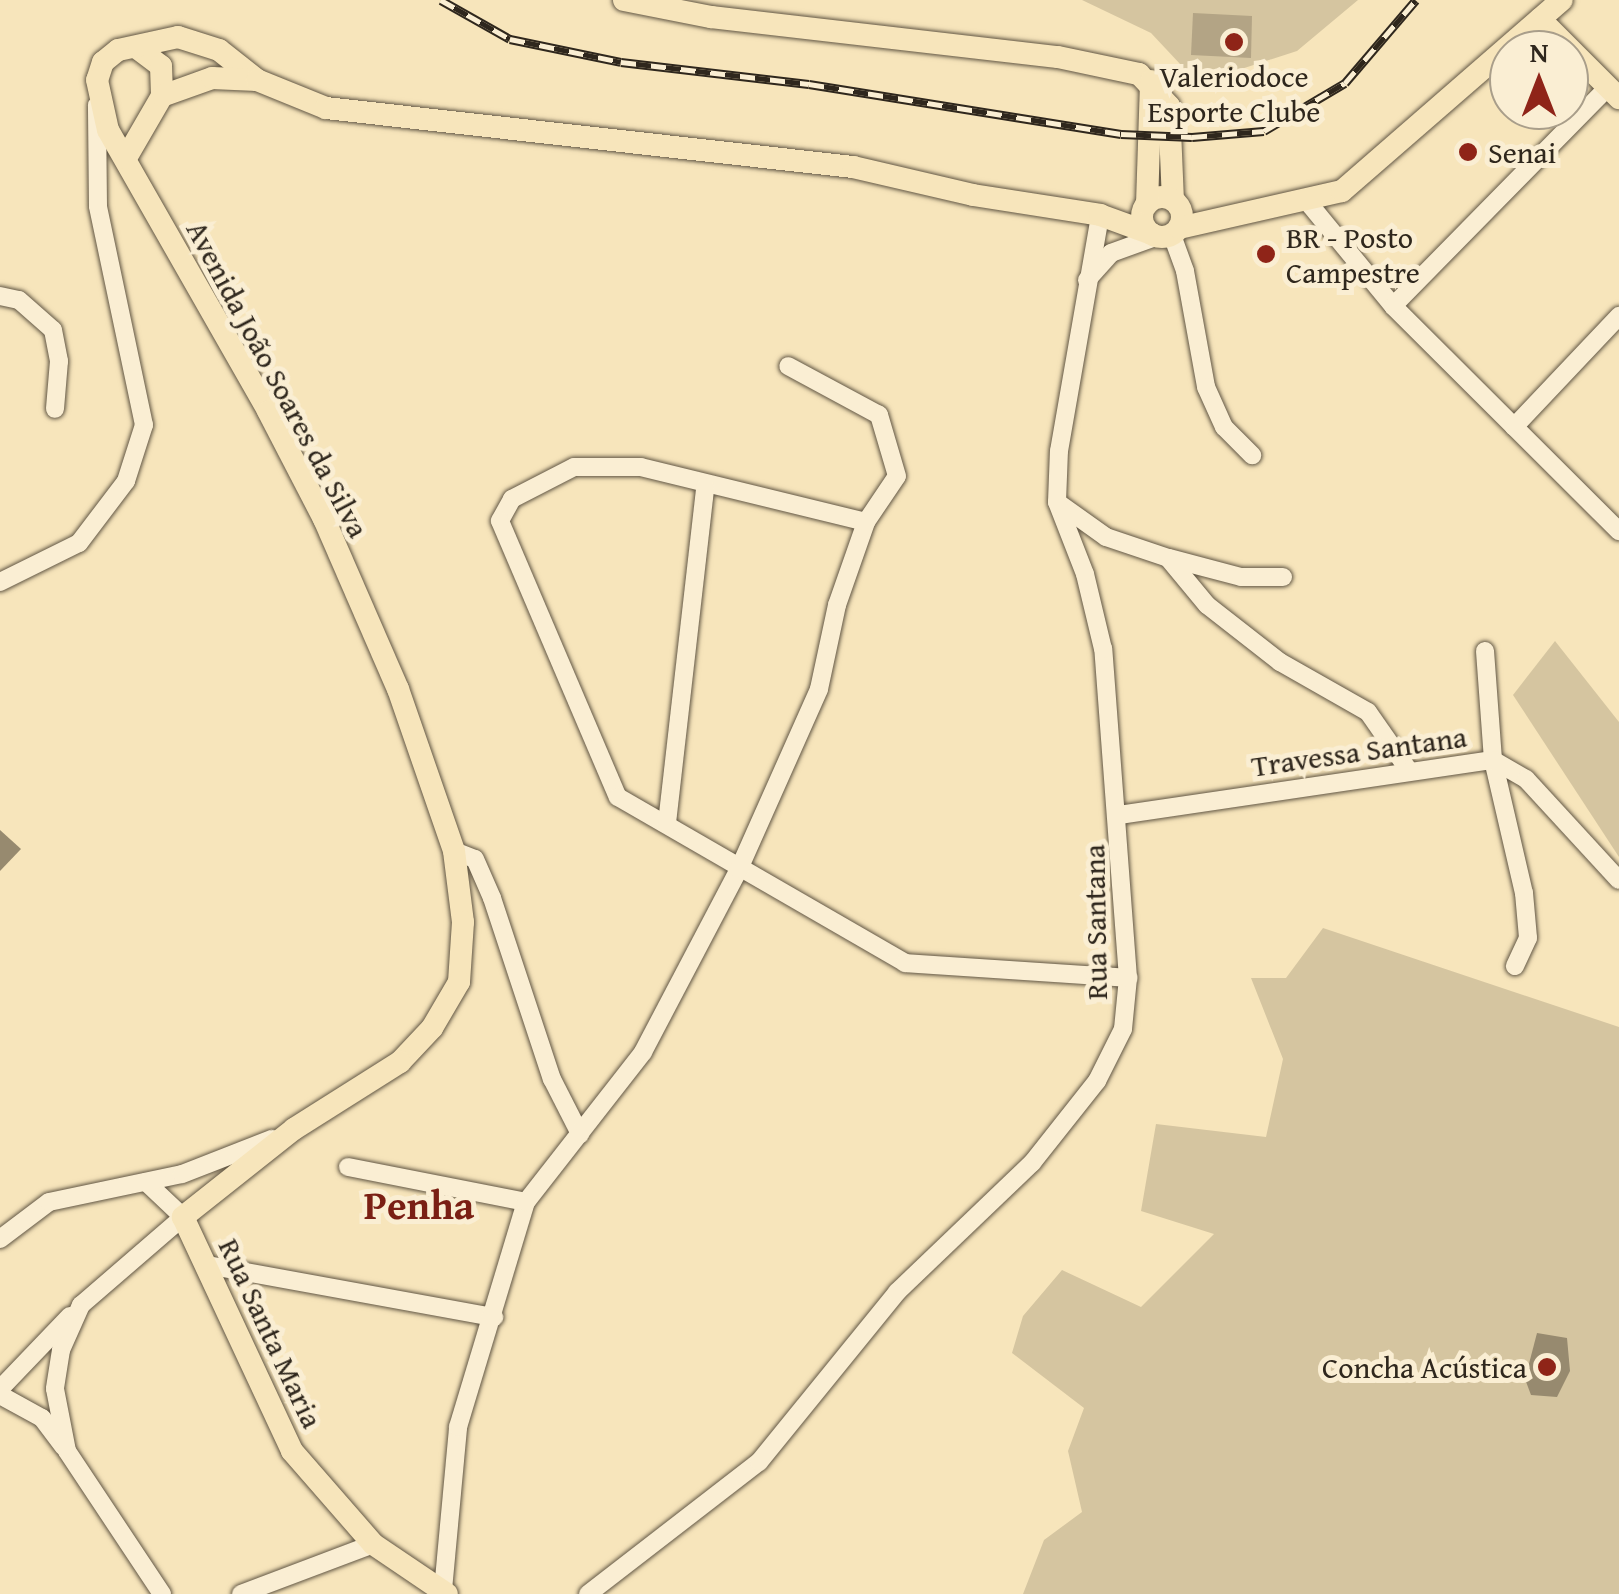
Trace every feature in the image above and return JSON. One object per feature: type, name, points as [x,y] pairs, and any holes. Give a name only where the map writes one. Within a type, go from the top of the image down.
[{"type":"main road","points":[[624,0],[711,17],[1058,57],[1151,81],[1168,106],[1169,224]]},
{"type":"main road","points":[[257,80],[212,78],[155,103],[112,110],[97,89],[98,71],[110,55],[198,38],[257,80],[326,108],[406,122],[852,167],[1100,215],[1169,224],[1342,191],[1562,0]]},
{"type":"main road","points":[[1540,19],[1614,93]]},
{"type":"main road","points":[[126,158],[155,103],[161,66],[137,48]]},
{"type":"main road","points":[[1145,208],[1151,81]]},
{"type":"main road","name":"Avenida João Soares da Silva","points":[[97,89],[108,130],[324,519],[398,689],[454,850],[463,922],[459,982],[400,1062],[294,1129],[183,1217]]},
{"type":"main road","points":[[1100,215],[1145,208],[1169,224]]},
{"type":"main road","name":"Rua Santa Maria","points":[[183,1217],[292,1450],[373,1544],[448,1593]]},
{"type":"street","points":[[0,582],[79,543],[126,481],[144,425],[119,329],[98,172],[97,89]]},
{"type":"street","points":[[1393,306],[1614,93]]},
{"type":"street","points":[[98,172],[114,158],[126,158]]},
{"type":"street","points":[[1306,200],[1393,306],[1619,531]]},
{"type":"street","name":"Rua Santana","points":[[588,1594],[759,1462],[896,1292],[1032,1163],[1097,1081],[1123,1029],[1128,978],[1119,815],[1103,650],[1085,574],[1057,502],[1059,452],[1100,215]]},
{"type":"street","points":[[1087,280],[1112,253],[1169,224],[1186,271],[1206,387],[1224,428],[1252,454]]},
{"type":"street","points":[[0,296],[19,300],[52,330],[59,361],[56,410]]},
{"type":"street","points":[[1514,428],[1619,316]]},
{"type":"street","points":[[448,1593],[458,1427],[526,1202],[643,1052],[739,869],[819,689],[837,605],[866,522],[897,476],[879,415],[788,366]]},
{"type":"street","points":[[866,522],[705,487],[641,467],[574,467],[512,499],[500,521],[618,797],[905,963],[1128,978]]},
{"type":"street","points":[[667,823],[705,487]]},
{"type":"street","points":[[1057,502],[1106,537],[1168,558],[1242,577],[1282,577]]},
{"type":"street","points":[[1168,558],[1207,605],[1280,662],[1368,712],[1407,768]]},
{"type":"street","points":[[1486,651],[1492,760],[1524,893],[1528,938],[1515,966]]},
{"type":"street","name":"Travessa Santana","points":[[1119,815],[1407,768],[1492,760],[1526,779],[1619,880]]},
{"type":"street","points":[[454,850],[475,859],[492,898],[552,1079],[580,1134]]},
{"type":"street","points":[[0,1239],[49,1202],[218,1163],[294,1129]]},
{"type":"street","points":[[348,1167],[526,1202]]},
{"type":"street","points":[[146,1182],[183,1217]]},
{"type":"street","name":"Avenida João Soares da Silva","points":[[67,1450],[55,1388],[60,1350],[81,1305],[183,1217]]},
{"type":"street","points":[[206,1265],[494,1317]]},
{"type":"street","points":[[0,1392],[81,1305]]},
{"type":"street","name":"Avenida João Soares da Silva","points":[[0,1392],[42,1418],[162,1594]]},
{"type":"street","points":[[241,1594],[373,1544]]},
{"type":"shaded area","name":"Valeriodoce Esporte Clube","points":[[1082,0],[1358,0],[1297,51],[1189,86],[1181,65],[1151,33]]},
{"type":"shaded area","points":[[1193,13],[1252,16],[1251,58],[1191,55]]},
{"type":"shaded area","points":[[1555,641],[1619,722],[1619,857],[1513,695]]},
{"type":"shaded area","points":[[1323,928],[1619,1027],[1619,1594],[1023,1594],[1044,1540],[1082,1512],[1068,1451],[1084,1408],[1012,1353],[1023,1316],[1062,1270],[1141,1307],[1214,1234],[1141,1211],[1156,1124],[1266,1137],[1283,1059],[1251,978],[1286,978]]},
{"type":"building","points":[[0,830],[21,849],[0,871]]},
{"type":"building","name":"Concha Acústica","points":[[1537,1333],[1567,1338],[1570,1371],[1557,1397],[1531,1395],[1525,1379]]},
{"type":"railway","points":[[441,0],[510,39],[621,62],[809,84],[1121,134],[1192,137],[1264,131],[1345,83],[1416,0]]},
{"type":"place","name":"Valeriodoce Esporte Clube","points":[[1234,42]]},
{"type":"place","name":"Senai","points":[[1468,152]]},
{"type":"place","name":"BR - Posto Campestre","points":[[1266,254]]},
{"type":"place","name":"Concha Acústica","points":[[1547,1367]]},
{"type":"district","name":"Penha","points":[[419,1205]]}]
